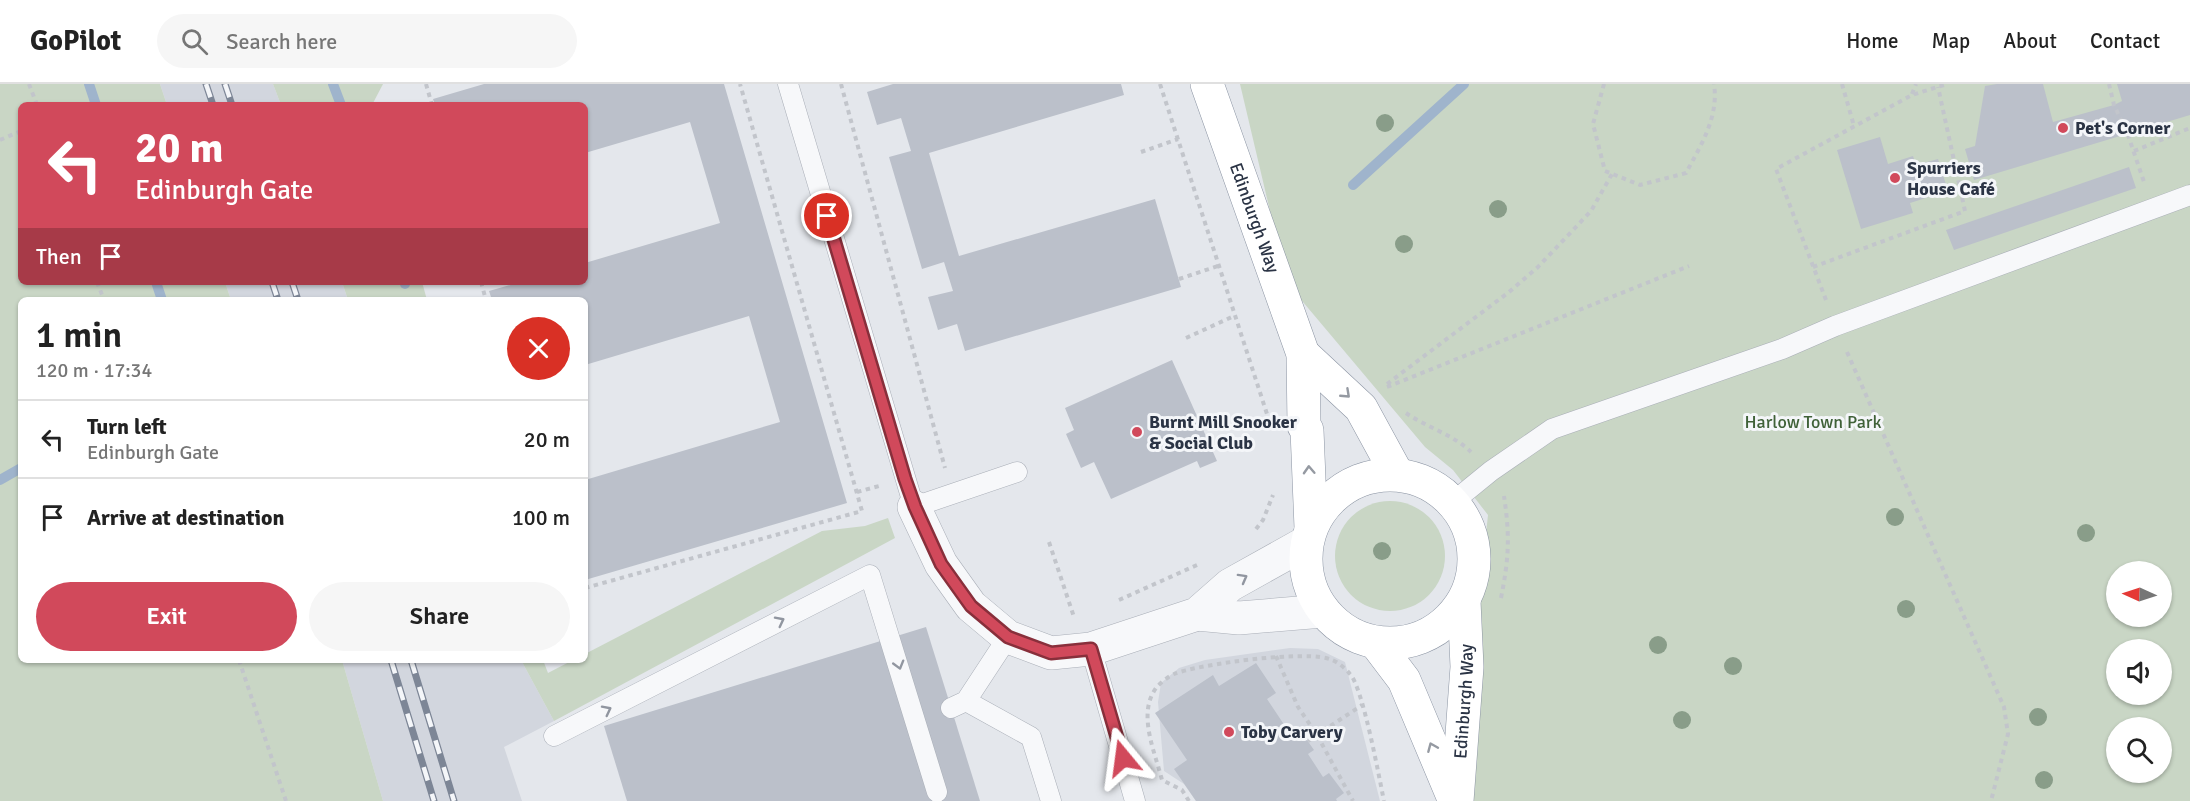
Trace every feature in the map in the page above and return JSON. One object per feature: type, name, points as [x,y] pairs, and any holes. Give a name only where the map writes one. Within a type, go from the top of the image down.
[{"type":"highway","name":"Edinburgh Way","points":[[1207,84],[1303,354],[1309,535]]},
{"type":"highway","name":"Edinburgh Way","points":[[1303,354],[1361,408],[1397,474]]},
{"type":"highway","points":[[1397,474],[1418,479],[1437,488],[1453,502],[1467,524],[1474,550],[1473,576],[1464,601],[1448,621],[1427,636],[1402,643],[1376,643],[1356,637],[1337,626],[1323,610],[1311,589],[1306,566],[1309,535],[1325,505],[1345,487],[1370,477],[1397,474]]},
{"type":"highway","name":"Edinburgh Way","points":[[1456,801],[1467,667],[1464,601]]},
{"type":"highway","name":"Edinburgh Way","points":[[1376,643],[1404,680],[1456,801]]},
{"type":"street","points":[[915,507],[941,564],[971,606],[1008,637],[1051,653],[1091,649],[1197,614],[1230,585],[1309,535]]},
{"type":"street","points":[[1197,614],[1239,618],[1323,610]]},
{"type":"lane","points":[[788,84],[915,507],[1017,472]]},
{"type":"lane","points":[[1453,502],[1491,471],[1552,429],[1782,349],[1835,326],[2190,195]]},
{"type":"lane","points":[[555,736],[870,575],[937,792]]},
{"type":"lane","points":[[1008,637],[959,705],[1031,738],[1051,801]]},
{"type":"lane","points":[[1091,649],[1135,801]]},
{"type":"path","points":[[29,84],[36,102]]},
{"type":"path","points":[[426,84],[431,102]]},
{"type":"path","points":[[588,587],[862,511],[740,84]]},
{"type":"path","points":[[842,84],[952,495]]},
{"type":"path","points":[[1161,84],[1270,424]]},
{"type":"path","points":[[1604,84],[1593,124],[1605,171],[1640,185],[1686,172],[1709,132],[1715,92],[1714,84]]},
{"type":"path","points":[[1842,84],[1854,126]]},
{"type":"path","points":[[1912,95],[1916,84]]},
{"type":"path","points":[[1947,84],[1912,95],[1776,169],[1835,326],[2004,707],[2008,734],[1991,801]]},
{"type":"path","points":[[2109,84],[2114,105],[2134,151],[2153,208]]},
{"type":"path","points":[[1813,267],[1965,212],[1938,87]]},
{"type":"path","points":[[2134,151],[2190,128]]},
{"type":"path","points":[[0,140],[18,132]]},
{"type":"path","points":[[1141,152],[1178,139]]},
{"type":"path","points":[[1612,174],[1591,211],[1538,267],[1509,292],[1385,386],[1689,266]]},
{"type":"path","points":[[1179,279],[1218,266]]},
{"type":"path","points":[[1186,338],[1234,316]]},
{"type":"path","points":[[1403,411],[1421,424],[1464,445],[1491,471],[1503,492],[1509,531],[1507,565],[1501,601]]},
{"type":"path","points":[[1250,536],[1263,520],[1275,490]]},
{"type":"path","points":[[1049,542],[1075,620],[1085,615]]},
{"type":"path","points":[[1117,601],[1201,563]]},
{"type":"path","points":[[1276,656],[1298,707],[1317,735],[1353,801]]},
{"type":"path","points":[[1189,801],[1182,790],[1162,780],[1149,728],[1147,707],[1157,687],[1172,674],[1276,656],[1331,659],[1351,674],[1362,705],[1384,801]]},
{"type":"path","points":[[240,663],[286,801]]},
{"type":"path","points":[[1308,741],[1362,705]]},
{"type":"shaded area","points":[[160,84],[273,84],[280,102],[166,102]]},
{"type":"shaded area","points":[[226,285],[343,285],[347,297],[230,297]]},
{"type":"shaded area","points":[[1290,648],[1318,649],[1345,662],[1380,801],[1196,801],[1184,784],[1164,771],[1158,702],[1161,683],[1179,668],[1205,660]]},
{"type":"shaded area","points":[[343,663],[523,663],[554,721],[504,747],[522,801],[383,801]]},
{"type":"green space","points":[[0,84],[160,84],[166,102],[18,102],[18,285],[226,285],[230,297],[18,297],[18,663],[343,663],[383,801],[0,801]]},
{"type":"green space","points":[[273,84],[383,84],[374,102],[280,102]]},
{"type":"green space","name":"Harlow Town Park","points":[[1240,84],[2190,84],[2190,801],[1457,801],[1488,515],[1453,470],[1425,447],[1287,283]]},
{"type":"green space","points":[[343,285],[423,285],[426,297],[347,297]]},
{"type":"green space","points":[[1390,501],[1411,505],[1429,517],[1441,535],[1445,556],[1441,577],[1429,595],[1411,607],[1390,611],[1369,607],[1351,595],[1339,577],[1335,556],[1339,535],[1351,517],[1369,505]]},
{"type":"green space","points":[[888,518],[895,538],[554,721],[523,663],[544,663],[548,673],[567,663],[588,663],[588,652],[822,531],[865,526]]},
{"type":"building","points":[[484,84],[724,84],[847,503],[588,579],[588,479],[780,422],[749,316],[588,364],[588,297],[491,297],[489,291],[510,285],[588,285],[588,262],[720,223],[690,122],[588,152],[588,102],[434,102],[433,99]]},
{"type":"building","points":[[893,84],[1121,84],[1124,95],[929,153],[959,256],[1155,199],[1181,287],[965,351],[957,324],[938,330],[928,297],[953,291],[944,262],[922,269],[889,157],[911,151],[901,118],[877,125],[867,92]]},
{"type":"building","name":"Pet's Corner","points":[[2043,84],[2053,122],[2122,101],[2117,84],[2190,84],[2190,115],[1974,180],[1965,149],[1975,146],[1985,86]]},
{"type":"building","name":"Spurriers House Café","points":[[1880,137],[1888,164],[1913,156],[1916,165],[1938,159],[1948,191],[1910,203],[1913,213],[1861,229],[1837,150]]},
{"type":"building","points":[[2129,167],[2136,188],[1954,250],[1946,230]]},
{"type":"building","name":"Burnt Mill Snooker & Social Club","points":[[1172,360],[1217,461],[1200,468],[1197,461],[1111,499],[1094,462],[1081,468],[1066,434],[1074,430],[1065,408]]},
{"type":"building","points":[[926,627],[980,801],[627,801],[604,726]]},
{"type":"building","name":"Toby Carvery","points":[[1256,663],[1276,693],[1267,699],[1291,735],[1300,730],[1314,750],[1308,754],[1323,777],[1329,773],[1344,793],[1336,799],[1337,801],[1196,801],[1174,769],[1187,760],[1155,713],[1213,675],[1219,686]]},
{"type":"waterway","points":[[89,84],[95,102]]},
{"type":"waterway","points":[[333,84],[340,102]]},
{"type":"waterway","points":[[1353,185],[1464,84]]},
{"type":"waterway","points":[[157,285],[161,297]]},
{"type":"waterway","points":[[0,480],[18,470]]},
{"type":"railway","points":[[206,84],[212,102]]},
{"type":"railway","points":[[225,84],[231,102]]},
{"type":"railway","points":[[273,285],[277,297]]},
{"type":"railway","points":[[293,285],[297,297]]},
{"type":"railway","points":[[392,663],[434,801]]},
{"type":"railway","points":[[412,663],[454,801]]},
{"type":"place","name":"Pet's Corner","points":[[2063,128]]},
{"type":"place","name":"Spurriers House Café","points":[[1895,178]]},
{"type":"place","name":"Burnt Mill Snooker & Social Club","points":[[1137,432]]},
{"type":"place","name":"Toby Carvery","points":[[1229,732]]},
{"type":"route","points":[[827,216],[905,479],[941,564],[971,606],[1008,637],[1051,653],[1091,649],[1123,758]]}]
